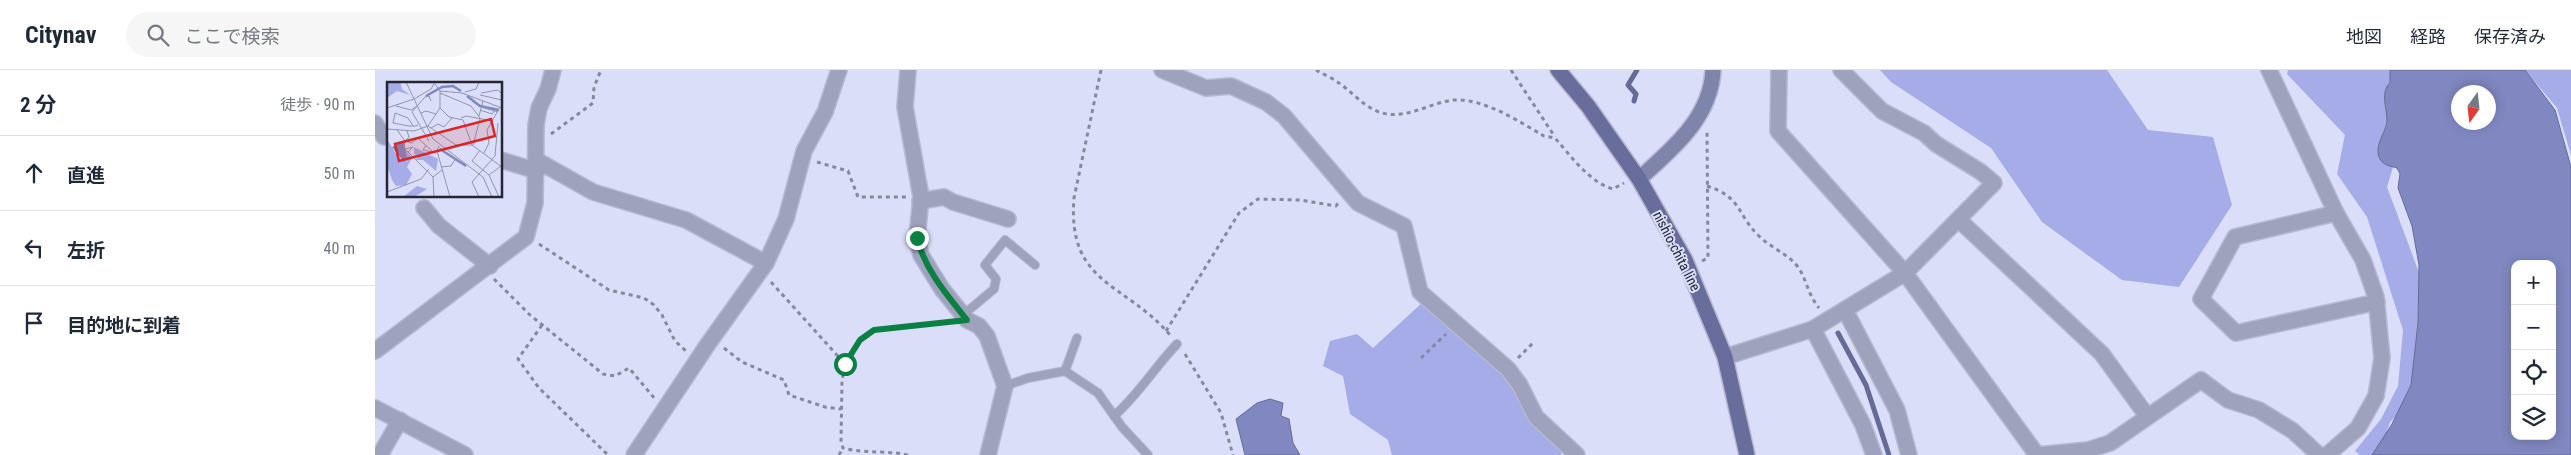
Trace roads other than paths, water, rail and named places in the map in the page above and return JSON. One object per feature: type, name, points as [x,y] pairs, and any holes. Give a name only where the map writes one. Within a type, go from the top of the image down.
[{"type":"main road","name":"nishio-chita line","points":[[1558,70],[1588,106],[1637,177],[1685,260],[1725,357],[1747,455]]},
{"type":"main road","points":[[1637,177],[1691,130],[1704,105],[1713,70]]},
{"type":"street","points":[[375,352],[488,268],[527,235],[535,203],[539,108],[549,89],[553,70]]},
{"type":"street","points":[[634,455],[711,339],[764,267],[786,219],[803,156],[825,112],[839,70]]},
{"type":"street","points":[[907,70],[905,107],[921,199],[917,238],[921,255],[942,289],[965,318],[979,326],[987,336],[1005,386],[988,455]]},
{"type":"street","points":[[1162,70],[1206,88],[1231,86],[1266,102],[1284,116],[1359,203],[1404,226],[1420,292],[1455,325],[1507,368],[1520,385],[1536,417],[1577,455]]},
{"type":"street","points":[[1779,70],[1778,131],[1905,273],[2036,455],[2088,450],[2110,443],[2201,380],[2229,400],[2259,410],[2293,431],[2319,455]]},
{"type":"street","points":[[1725,357],[1829,320],[1905,273],[1959,220],[1993,183],[1981,172],[1936,144],[1924,133],[1882,111],[1841,70]]},
{"type":"street","points":[[2269,70],[2336,212],[2363,260],[2377,302],[2382,358],[2376,396],[2359,428],[2327,455]]},
{"type":"street","points":[[375,123],[384,137]]},
{"type":"street","points":[[503,160],[537,166],[593,192],[686,220],[764,267]]},
{"type":"street","points":[[921,199],[944,197],[953,202],[1008,219]]},
{"type":"street","points":[[424,208],[439,226],[488,268]]},
{"type":"street","points":[[2336,212],[2235,237],[2201,299],[2236,333],[2377,302]]},
{"type":"street","points":[[1959,220],[2102,354],[2147,416]]},
{"type":"street","points":[[1829,320],[1874,455]]},
{"type":"street","points":[[1829,320],[1897,410],[1909,455]]},
{"type":"street","points":[[375,408],[465,455]]},
{"type":"street","points":[[380,455],[399,420]]},
{"type":"lane","points":[[965,318],[994,289],[996,279],[985,265],[1005,240],[1035,265]]},
{"type":"lane","points":[[1065,371],[1077,338]]},
{"type":"lane","points":[[1114,416],[1131,401],[1161,361],[1177,344]]},
{"type":"lane","points":[[1005,386],[1027,378],[1065,371],[1098,393],[1114,416],[1148,455]]},
{"type":"waterway","points":[[1634,101],[1636,94],[1628,85],[1637,70]]},
{"type":"waterway","points":[[1838,333],[1866,385],[1889,455]]}]
